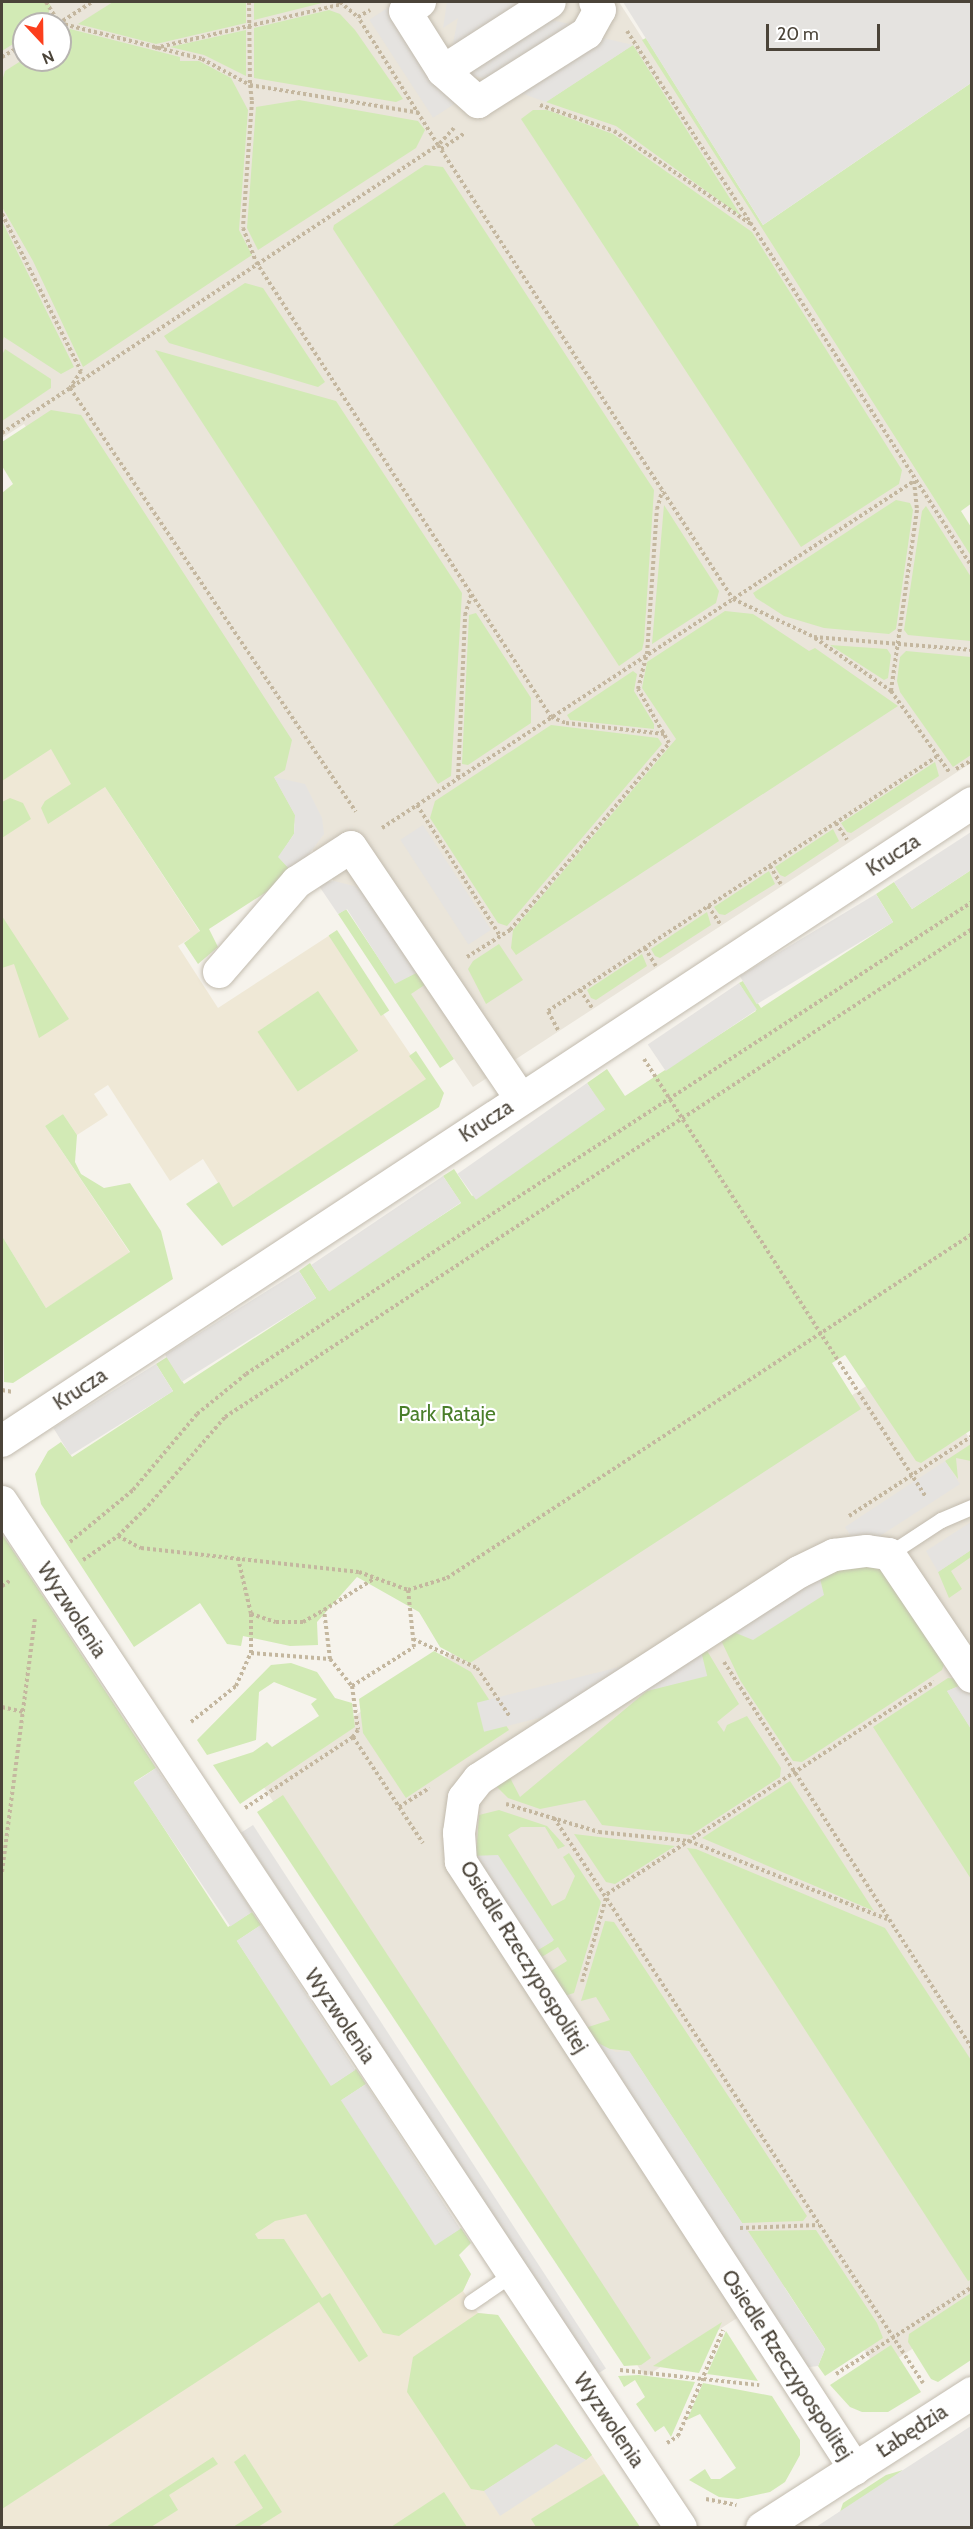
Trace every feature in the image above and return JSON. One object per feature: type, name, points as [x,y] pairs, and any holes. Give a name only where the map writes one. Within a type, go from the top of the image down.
[{"type":"street","points":[[420,2],[405,11],[443,71],[478,102],[587,33],[598,6]]},
{"type":"street","points":[[443,71],[550,2]]},
{"type":"street","name":"Krucza","points":[[2,1441],[972,803]]},
{"type":"street","points":[[219,972],[297,882],[361,841],[451,995],[521,1099]]},
{"type":"street","name":"Wyzwolenia","points":[[2,1502],[681,2528]]},
{"type":"street","points":[[464,1798],[479,1779],[799,1572],[834,1555],[867,1551],[889,1554],[967,1671]]},
{"type":"street","name":"Osiedle Rzeczypospolitej","points":[[464,1798],[459,1833],[461,1863],[855,2469]]},
{"type":"street","name":"Łabędzia","points":[[754,2517],[855,2469],[972,2393]]},
{"type":"lane","points":[[889,1554],[941,1520],[972,1507]]},
{"type":"lane","points":[[471,2302],[512,2274]]},
{"type":"path","points":[[72,14],[92,2]]},
{"type":"path","points":[[249,2],[252,101],[243,228],[256,262],[551,717],[566,723],[664,734]]},
{"type":"path","points":[[155,49],[341,3],[358,17],[421,113],[439,147],[733,599],[814,637],[891,691],[948,774],[972,759]]},
{"type":"path","points":[[598,6],[634,36],[914,481],[972,567]]},
{"type":"path","points":[[358,17],[375,7]]},
{"type":"path","points":[[72,27],[202,59],[250,85],[421,113]]},
{"type":"path","points":[[439,147],[478,102]]},
{"type":"path","points":[[535,104],[614,130],[752,224]]},
{"type":"path","points":[[2,434],[256,262],[468,131]]},
{"type":"path","points":[[2,214],[81,371],[70,388]]},
{"type":"path","points":[[70,388],[361,841],[914,481]]},
{"type":"path","points":[[891,691],[917,510],[914,481]]},
{"type":"path","points":[[451,995],[460,984],[459,971],[467,956],[510,930],[669,742],[638,689],[647,654],[657,509],[662,490]]},
{"type":"path","points":[[458,778],[465,615],[471,594]]},
{"type":"path","points":[[814,637],[972,650]]},
{"type":"path","points":[[558,1030],[548,1011],[936,757]]},
{"type":"path","points":[[417,805],[500,936]]},
{"type":"path","points":[[836,823],[847,840]]},
{"type":"path","points":[[770,866],[781,884]]},
{"type":"path","points":[[2,1872],[39,1590],[47,1571],[90,1528],[133,1490],[197,1414],[246,1374],[972,902]]},
{"type":"path","points":[[708,906],[720,924]]},
{"type":"path","points":[[47,1571],[118,1536],[225,1417],[972,929]]},
{"type":"path","points":[[645,948],[656,966]]},
{"type":"path","points":[[580,990],[592,1008]]},
{"type":"path","points":[[626,1030],[941,1520]]},
{"type":"path","points":[[118,1536],[141,1548],[359,1572],[408,1590],[447,1578],[972,1234]]},
{"type":"path","points":[[181,1730],[236,1686],[251,1653],[251,1614],[238,1558]]},
{"type":"path","points":[[251,1614],[276,1622],[303,1622],[376,1577]]},
{"type":"path","points":[[352,1686],[414,1647],[408,1590]]},
{"type":"path","points":[[324,1610],[330,1659],[352,1686],[358,1730],[353,1737]]},
{"type":"path","points":[[705,1632],[793,1774],[972,2049]]},
{"type":"path","points":[[413,1639],[477,1668],[512,1722]]},
{"type":"path","points":[[251,1653],[330,1659]]},
{"type":"path","points":[[553,2006],[576,1998],[607,1894],[793,1774],[967,1671]]},
{"type":"path","points":[[2,1707],[23,1712]]},
{"type":"path","points":[[429,1788],[464,1798],[504,1803],[599,1832],[690,1841],[887,1919]]},
{"type":"path","points":[[554,1818],[607,1894],[925,2387]]},
{"type":"path","points":[[699,2230],[820,2225]]},
{"type":"path","points":[[617,2367],[620,2370],[779,2387],[790,2403],[972,2286]]},
{"type":"path","points":[[664,2445],[678,2436],[725,2326]]},
{"type":"path","points":[[699,2497],[754,2517]]},
{"type":"shaded area","points":[[2,2],[619,2],[971,550],[971,763],[473,1087],[24,424],[2,438]]},
{"type":"shaded area","points":[[447,2],[531,2],[451,54],[458,18],[443,28]]},
{"type":"shaded area","points":[[623,2],[971,2],[971,83],[763,225]]},
{"type":"shaded area","points":[[392,5],[456,103],[433,118],[369,20]]},
{"type":"shaded area","points":[[543,18],[578,26],[494,80],[459,73]]},
{"type":"shaded area","points":[[599,37],[633,45],[546,102],[515,91]]},
{"type":"shaded area","points":[[2,494],[105,787],[200,932],[178,946],[218,1008],[330,935],[427,1079],[233,1207],[203,1159],[170,1181],[108,1085],[94,1094],[108,1115],[77,1135],[63,1114],[45,1126],[130,1253],[46,1308],[2,1236]]},
{"type":"shaded area","points":[[274,777],[305,784],[322,818],[324,834],[294,874],[278,857],[294,834],[295,815]]},
{"type":"shaded area","points":[[423,825],[491,930],[468,945],[400,840]]},
{"type":"shaded area","points":[[971,832],[971,870],[912,909],[894,882]]},
{"type":"shaded area","points":[[334,881],[354,886],[369,896],[420,971],[395,984],[347,909],[338,914],[317,883]]},
{"type":"shaded area","points":[[876,894],[893,922],[757,1004],[740,976]]},
{"type":"shaded area","points":[[739,983],[757,1010],[666,1071],[648,1045]]},
{"type":"shaded area","points":[[587,1083],[605,1109],[476,1200],[458,1174]]},
{"type":"shaded area","points":[[443,1176],[461,1203],[329,1291],[311,1265]]},
{"type":"shaded area","points":[[299,1271],[316,1298],[182,1382],[165,1355]]},
{"type":"shaded area","points":[[916,1354],[971,1441],[971,2311],[878,2371],[812,2270],[645,2377],[258,1778]]},
{"type":"shaded area","points":[[156,1364],[173,1391],[70,1455],[53,1428]]},
{"type":"shaded area","points":[[945,1461],[960,1484],[880,1536],[855,1542],[845,1527]]},
{"type":"shaded area","points":[[971,1522],[971,1550],[938,1572],[926,1551]]},
{"type":"shaded area","points":[[818,1570],[824,1595],[753,1640],[726,1629]]},
{"type":"shaded area","points":[[700,1647],[707,1676],[484,1732],[477,1703]]},
{"type":"shaded area","points":[[966,1683],[971,1693],[971,1729],[947,1691]]},
{"type":"shaded area","points":[[156,1768],[253,1911],[230,1927],[134,1783]]},
{"type":"shaded area","points":[[253,1825],[606,2368],[594,2376],[241,1833]]},
{"type":"shaded area","points":[[498,1855],[554,1940],[533,1953],[470,1856]]},
{"type":"shaded area","points":[[261,1925],[355,2070],[331,2086],[237,1941]]},
{"type":"shaded area","points":[[590,2039],[616,2052],[629,2051],[825,2349],[818,2366],[801,2368]]},
{"type":"shaded area","points":[[290,2042],[431,2255],[471,2274],[463,2291],[478,2313],[498,2315],[640,2527],[2,2528],[2,2219]]},
{"type":"shaded area","points":[[366,2084],[460,2229],[435,2245],[341,2100]]},
{"type":"shaded area","points":[[971,2426],[971,2527],[816,2527],[903,2470]]},
{"type":"shaded area","points":[[556,2444],[586,2460],[500,2516],[484,2491]]},
{"type":"green space","points":[[2,2],[48,2],[51,6],[49,12],[12,12],[12,45],[2,51]]},
{"type":"green space","points":[[113,2],[246,2],[246,23],[156,44],[78,24]]},
{"type":"green space","points":[[254,2],[326,2],[254,20]]},
{"type":"green space","points":[[329,10],[340,14],[355,30],[403,99],[396,102],[254,78],[254,28]]},
{"type":"green space","points":[[72,30],[180,57],[180,61],[199,61],[231,78],[248,110],[239,230],[252,255],[83,367],[33,261],[2,207],[2,81],[5,71],[12,67],[12,72],[72,72]]},
{"type":"green space","points":[[246,30],[246,76],[204,55],[170,47]]},
{"type":"green space","points":[[646,38],[763,225],[971,83],[972,503],[961,511],[971,527],[971,556],[642,40]]},
{"type":"green space","points":[[633,45],[741,216],[616,126],[546,102]]},
{"type":"green space","points":[[299,100],[418,121],[425,130],[416,148],[258,250],[247,228],[256,107]]},
{"type":"green space","points":[[533,110],[547,110],[613,134],[752,232],[902,470],[899,484],[801,547],[521,119]]},
{"type":"green space","points":[[425,165],[443,167],[654,490],[644,641],[642,650],[619,666],[333,229],[334,225]]},
{"type":"green space","points":[[2,221],[74,367],[61,374],[4,337],[2,343]]},
{"type":"green space","points":[[245,283],[263,288],[325,382],[318,387],[169,343],[164,336]]},
{"type":"green space","points":[[5,349],[51,379],[51,388],[2,421],[2,355]]},
{"type":"green space","points":[[155,350],[336,401],[462,593],[451,776],[438,784]]},
{"type":"green space","points":[[51,410],[81,415],[292,740],[285,770],[274,777],[295,815],[294,834],[279,857],[294,874],[209,929],[218,947],[198,964],[184,943],[200,931],[105,787],[48,824],[41,808],[45,801],[71,784],[51,749],[2,781],[2,493],[13,484],[2,466],[2,442]]},
{"type":"green space","points":[[896,500],[910,503],[913,510],[896,629],[889,634],[824,628],[784,616],[756,598],[753,593]]},
{"type":"green space","points":[[664,505],[719,591],[716,603],[652,644]]},
{"type":"green space","points":[[926,506],[971,577],[971,641],[908,635],[904,630],[922,511]]},
{"type":"green space","points":[[725,611],[753,614],[809,651],[815,648],[898,706],[516,955],[511,948],[513,930],[676,739],[642,688],[647,662]]},
{"type":"green space","points":[[476,613],[531,698],[531,723],[468,765],[462,764],[469,615]]},
{"type":"green space","points":[[830,645],[887,649],[891,655],[888,678],[884,680]]},
{"type":"green space","points":[[906,651],[971,657],[971,755],[953,767],[900,692],[897,681],[900,657]]},
{"type":"green space","points":[[633,671],[637,674],[634,691],[654,724],[654,729],[570,720],[567,715]]},
{"type":"green space","points":[[551,725],[658,738],[662,744],[507,926],[498,923],[430,818],[435,801]]},
{"type":"green space","points":[[935,762],[939,776],[851,833],[847,832],[841,823]]},
{"type":"green space","points":[[10,798],[23,803],[31,819],[2,838],[2,802]]},
{"type":"green space","points":[[833,829],[839,841],[785,877],[780,875],[775,867]]},
{"type":"green space","name":"Park Rataje","points":[[971,870],[971,1430],[921,1463],[916,1461],[845,1355],[832,1363],[861,1409],[470,1663],[440,1647],[419,1612],[357,1577],[317,1622],[318,1645],[290,1646],[243,1636],[241,1646],[227,1644],[200,1603],[134,1647],[41,1504],[35,1474],[48,1451],[61,1442],[72,1457],[173,1391],[156,1364],[167,1357],[184,1384],[316,1298],[299,1271],[310,1263],[328,1290],[461,1203],[443,1176],[454,1169],[472,1196],[604,1110],[587,1083],[607,1069],[625,1096],[756,1011],[739,983],[743,981],[761,1008],[893,922],[876,894],[894,882],[912,909]]},
{"type":"green space","points":[[769,871],[775,884],[725,915],[719,914],[714,907]]},
{"type":"green space","points":[[346,909],[395,983],[420,971],[429,982],[411,994],[454,1059],[440,1068],[338,914]]},
{"type":"green space","points":[[707,912],[711,925],[660,958],[655,956],[651,949]]},
{"type":"green space","points":[[2,916],[69,1019],[39,1038],[14,964],[2,968]]},
{"type":"green space","points":[[337,930],[389,1011],[381,1016],[329,935]]},
{"type":"green space","points":[[499,944],[523,980],[486,1004],[468,969],[473,961]]},
{"type":"green space","points":[[642,954],[647,966],[596,1000],[591,998],[587,990]]},
{"type":"green space","points":[[318,991],[358,1051],[298,1092],[257,1032]]},
{"type":"green space","points":[[416,1051],[444,1093],[439,1107],[222,1246],[186,1204],[219,1182],[233,1207],[426,1079],[409,1056]]},
{"type":"green space","points":[[63,1114],[77,1135],[75,1162],[81,1174],[104,1188],[130,1183],[161,1231],[173,1279],[13,1383],[4,1382],[2,1236],[46,1308],[130,1252],[45,1126]]},
{"type":"green space","points":[[971,1444],[971,1461],[956,1458],[958,1479],[945,1461]]},
{"type":"green space","points":[[2,1534],[156,1768],[134,1782],[228,1927],[252,1912],[261,1925],[237,1941],[332,2085],[356,2069],[366,2084],[342,2100],[436,2244],[461,2228],[471,2243],[459,2255],[471,2274],[463,2291],[399,2336],[383,2333],[306,2214],[275,2221],[255,2234],[258,2239],[284,2239],[322,2298],[330,2293],[368,2356],[359,2362],[319,2302],[2,2509]]},
{"type":"green space","points":[[971,1550],[971,1557],[951,1571],[962,1589],[949,1598],[938,1572]]},
{"type":"green space","points":[[865,1564],[884,1571],[947,1656],[942,1670],[802,1762],[793,1761],[740,1680],[718,1634],[818,1570]]},
{"type":"green space","points":[[703,1644],[739,1704],[717,1722],[724,1732],[727,1725],[747,1716],[781,1768],[780,1777],[691,1835],[602,1825],[585,1800],[540,1809],[508,1798],[492,1782],[507,1772],[520,1797]]},
{"type":"green space","points":[[434,1651],[471,1672],[509,1730],[406,1798],[363,1733],[359,1699]]},
{"type":"green space","points":[[291,1663],[317,1672],[335,1698],[352,1703],[355,1727],[240,1804],[213,1765],[253,1752],[267,1742],[272,1747],[319,1716],[311,1704],[317,1699],[274,1682],[259,1692],[256,1740],[207,1755],[197,1740],[271,1665]]},
{"type":"green space","points":[[948,1678],[963,1679],[966,1683],[947,1691],[971,1729],[971,1879],[873,1727]]},
{"type":"green space","points":[[790,1781],[874,1911],[702,1838]]},
{"type":"green space","points":[[283,1795],[651,2358],[641,2365],[624,2366],[257,1812]]},
{"type":"green space","points":[[499,1810],[547,1826],[565,1846],[558,1849],[545,1827],[521,1827],[508,1835],[552,1906],[565,1899],[575,1876],[563,1857],[569,1853],[601,1902],[574,1993],[561,1997],[546,1974],[567,1961],[558,1947],[537,1960],[533,1953],[553,1941],[476,1856],[479,1815]]},
{"type":"green space","points":[[574,1834],[675,1846],[615,1884],[606,1882]]},
{"type":"green space","points":[[687,1848],[696,1849],[885,1928],[971,2060],[972,2279],[968,2281]]},
{"type":"green space","points":[[605,1921],[614,1922],[807,2216],[803,2221],[742,2223],[629,2051],[601,2048],[582,2029],[610,2020],[596,1997],[581,2001]]},
{"type":"green space","points":[[816,2230],[877,2323],[883,2338],[825,2376],[818,2366],[825,2349],[748,2231]]},
{"type":"green space","points":[[971,2293],[971,2360],[938,2382],[931,2379],[908,2342],[909,2334]]},
{"type":"green space","points":[[478,2313],[498,2315],[592,2455],[586,2460],[556,2445],[484,2491],[471,2489],[407,2392],[413,2357]]},
{"type":"green space","points":[[722,2322],[699,2373],[653,2366]]},
{"type":"green space","points":[[726,2331],[758,2381],[707,2374]]},
{"type":"green space","points":[[891,2345],[921,2392],[888,2412],[862,2412],[850,2407],[830,2385]]},
{"type":"green space","points":[[639,2375],[695,2382],[671,2437],[664,2426],[655,2432],[636,2404],[645,2397],[635,2380],[624,2387],[618,2376]]},
{"type":"green space","points":[[703,2383],[772,2396],[800,2440],[800,2455],[785,2482],[770,2492],[738,2499],[719,2497],[689,2480],[705,2469],[711,2479],[720,2479],[736,2468],[700,2414],[687,2420]]},
{"type":"green space","points":[[245,2454],[282,2512],[258,2527],[233,2527],[263,2508],[234,2462]]},
{"type":"green space","points":[[213,2457],[218,2464],[169,2495],[178,2510],[151,2527],[106,2527]]},
{"type":"green space","points":[[903,2470],[840,2512],[843,2503],[886,2475]]},
{"type":"green space","points":[[604,2474],[640,2527],[536,2527],[531,2519]]},
{"type":"green space","points":[[444,2492],[467,2527],[391,2527]]}]
